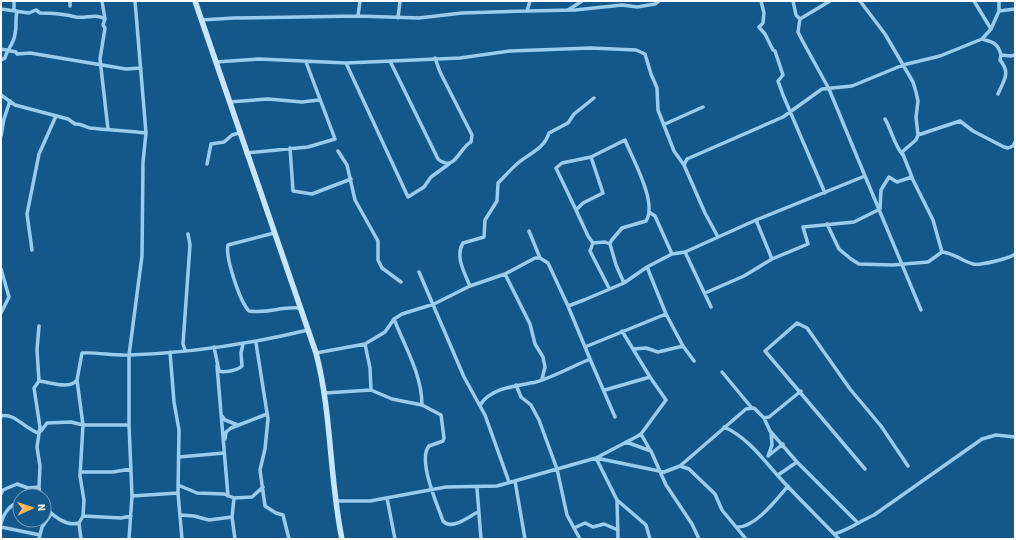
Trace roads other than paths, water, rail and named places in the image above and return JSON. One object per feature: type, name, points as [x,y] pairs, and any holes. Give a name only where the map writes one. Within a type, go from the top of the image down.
[{"type":"main road","points":[[195,1],[239,133],[316,353],[325,393],[336,501],[342,539]]},
{"type":"street","points":[[1,60],[5,58],[7,50],[12,46],[16,33],[14,21],[16,11],[14,1]]},
{"type":"street","points":[[70,1],[70,6]]},
{"type":"street","points":[[100,16],[102,1]]},
{"type":"street","points":[[129,539],[132,496],[129,425],[129,355],[142,256],[143,162],[146,133],[135,1]]},
{"type":"street","points":[[358,16],[360,1]]},
{"type":"street","points":[[398,18],[400,1]]},
{"type":"street","points":[[528,11],[530,1]]},
{"type":"street","points":[[567,10],[582,1]]},
{"type":"street","points":[[201,20],[358,16],[419,18],[496,11],[567,10],[622,5],[637,7],[655,4],[659,1]]},
{"type":"street","points":[[761,1],[764,13],[763,23],[759,27],[768,38],[773,50],[775,51],[783,75],[778,80],[825,193]]},
{"type":"street","points":[[793,1],[796,15],[800,19]]},
{"type":"street","points":[[800,19],[830,1]]},
{"type":"street","points":[[860,1],[885,34],[913,82],[918,101],[916,117],[918,135],[916,140],[902,152],[912,177]]},
{"type":"street","points":[[974,1],[991,29]]},
{"type":"street","points":[[684,165],[688,159],[791,112],[817,92],[852,86],[903,65],[940,56],[982,39],[991,29],[999,11],[999,1]]},
{"type":"street","points":[[1,8],[29,13],[36,10],[40,13],[71,14],[77,17],[100,16],[105,19]]},
{"type":"street","points":[[999,11],[1015,9]]},
{"type":"street","points":[[102,10],[105,19],[103,24],[105,28],[100,55],[108,130]]},
{"type":"street","points":[[800,19],[798,32],[829,89],[921,310]]},
{"type":"street","points":[[982,39],[995,42],[999,47],[1001,55],[1000,60],[1006,67],[1007,73],[998,94]]},
{"type":"street","points":[[216,62],[259,59],[346,63],[460,58],[510,51],[591,48],[636,50],[645,54],[657,88],[658,110],[665,124],[674,151],[684,165],[705,213],[718,236]]},
{"type":"street","points":[[1,49],[16,52],[17,54],[30,53],[102,65],[141,68]]},
{"type":"street","points":[[1001,55],[1015,55]]},
{"type":"street","points":[[346,63],[408,197],[424,187],[431,176],[450,163],[454,162],[466,145],[471,142],[472,135],[440,72],[435,58]]},
{"type":"street","points":[[390,61],[438,159],[445,163],[450,163]]},
{"type":"street","points":[[246,153],[278,148],[308,147],[335,139],[319,100],[306,62]]},
{"type":"street","points":[[1,95],[15,105],[68,119],[75,124],[79,123],[89,127],[108,130],[146,133]]},
{"type":"street","points":[[470,286],[463,270],[459,251],[463,243],[484,237],[485,220],[497,202],[498,183],[519,162],[542,146],[545,143],[549,133],[568,123],[574,114],[594,98]]},
{"type":"street","points":[[229,102],[268,99],[302,102],[319,100]]},
{"type":"street","points":[[1,136],[4,119],[10,101]]},
{"type":"street","points":[[665,124],[703,107]]},
{"type":"street","points":[[32,250],[27,214],[39,154],[56,116]]},
{"type":"street","points":[[885,119],[933,220],[942,252]]},
{"type":"street","points":[[918,135],[960,121],[973,131],[1004,147],[1008,148],[1013,146],[1015,142]]},
{"type":"street","points":[[207,164],[211,144],[224,142],[232,135],[239,133]]},
{"type":"street","points":[[593,243],[588,236],[556,168],[562,163],[590,157],[624,140],[648,195],[649,212],[646,221],[618,230],[610,244],[616,266],[624,283]]},
{"type":"street","points":[[290,148],[293,191],[312,194],[351,179]]},
{"type":"street","points":[[338,151],[346,165],[351,179],[355,200],[378,241],[378,260],[382,268],[401,282]]},
{"type":"street","points":[[576,210],[582,203],[603,193],[590,157]]},
{"type":"street","points":[[568,306],[624,283],[647,267],[672,254],[685,252],[718,236],[865,176]]},
{"type":"street","points":[[880,209],[881,190],[889,177],[897,182],[912,177]]},
{"type":"street","points":[[705,293],[744,276],[772,259],[808,244],[803,227],[854,222],[880,209]]},
{"type":"street","points":[[649,212],[655,216],[672,254]]},
{"type":"street","points":[[756,220],[772,259]]},
{"type":"street","points":[[827,224],[839,249],[851,260],[859,264],[903,265],[928,262],[942,252],[951,253],[975,265],[1004,259],[1015,254]]},
{"type":"street","points":[[529,231],[540,258],[548,263],[568,306],[590,359],[605,390],[615,417]]},
{"type":"street","points":[[274,233],[228,246],[229,264],[244,306],[249,311],[263,313],[286,307],[300,308]]},
{"type":"street","points":[[185,350],[183,344],[190,245],[188,234]]},
{"type":"street","points":[[593,243],[605,242],[610,244]]},
{"type":"street","points":[[593,243],[590,251],[609,288]]},
{"type":"street","points":[[685,252],[711,307]]},
{"type":"street","points":[[316,353],[365,344],[385,332],[394,319],[411,310],[434,304],[470,286],[505,274],[525,262],[540,258]]},
{"type":"street","points":[[647,267],[666,314],[683,346],[694,361]]},
{"type":"street","points":[[1,269],[9,297],[1,313]]},
{"type":"street","points":[[419,272],[427,294],[434,304],[464,376],[480,405],[509,482]]},
{"type":"street","points":[[505,274],[530,324],[536,344],[543,357],[545,367],[542,379]]},
{"type":"street","points":[[585,347],[666,314]]},
{"type":"street","points":[[394,319],[419,379],[422,390],[422,405]]},
{"type":"street","points":[[865,469],[849,452],[801,391],[766,351],[797,323],[807,328],[841,377],[881,426],[908,466]]},
{"type":"street","points":[[1,494],[2,490],[17,484],[28,488],[39,487],[40,466],[37,447],[40,427],[34,388],[39,381],[37,350],[39,326]]},
{"type":"street","points":[[81,539],[79,523],[83,516],[84,500],[80,476],[83,426],[77,380],[82,353],[129,355],[170,352],[256,342],[308,330]]},
{"type":"street","points":[[336,501],[370,501],[446,487],[492,487],[596,458],[641,434],[666,400],[622,331]]},
{"type":"street","points":[[256,342],[267,414],[267,435],[260,470],[265,506],[276,513],[283,515],[289,539]]},
{"type":"street","points":[[217,366],[221,372],[240,368],[242,366],[241,353],[243,344]]},
{"type":"street","points":[[365,344],[370,368],[370,390]]},
{"type":"street","points":[[634,349],[646,348],[658,352],[683,346]]},
{"type":"street","points":[[214,347],[222,416],[228,496]]},
{"type":"street","points":[[170,352],[174,402],[179,430],[178,493],[182,539]]},
{"type":"street","points":[[480,405],[484,399],[516,384],[542,379],[590,359]]},
{"type":"street","points":[[722,372],[751,407],[757,410],[764,418],[770,431],[772,446],[766,457]]},
{"type":"street","points":[[605,390],[650,377]]},
{"type":"street","points":[[39,381],[68,385],[77,380]]},
{"type":"street","points":[[516,384],[521,397],[531,405],[539,420],[557,469],[567,515],[580,539]]},
{"type":"street","points":[[325,393],[370,390],[392,399],[422,405],[439,413],[442,418],[442,442],[429,446],[426,453],[426,471],[444,524],[464,522],[478,512]]},
{"type":"street","points":[[764,418],[769,417],[801,391]]},
{"type":"street","points":[[663,473],[680,466],[724,427],[746,409],[751,407]]},
{"type":"street","points":[[224,442],[226,432],[238,425],[267,414]]},
{"type":"street","points":[[1,416],[8,415],[31,431],[39,433]]},
{"type":"street","points":[[222,416],[225,420],[238,425]]},
{"type":"street","points":[[39,433],[47,423],[71,422],[83,426],[129,425]]},
{"type":"street","points":[[729,423],[731,430]]},
{"type":"street","points":[[724,427],[731,430],[766,457],[778,476],[839,539]]},
{"type":"street","points":[[770,431],[783,444],[797,462],[857,522]]},
{"type":"street","points":[[641,434],[651,451],[659,470]]},
{"type":"street","points":[[834,534],[848,530],[857,522],[874,515],[982,439],[996,435],[1015,437]]},
{"type":"street","points":[[626,442],[651,451]]},
{"type":"street","points":[[766,457],[783,444]]},
{"type":"street","points":[[179,457],[224,453]]},
{"type":"street","points":[[596,458],[659,470],[663,473],[672,496],[692,524],[698,539]]},
{"type":"street","points":[[596,458],[617,500],[646,525],[650,539]]},
{"type":"street","points":[[778,476],[797,462]]},
{"type":"street","points":[[680,466],[689,469],[715,494],[722,510],[746,539]]},
{"type":"street","points":[[81,472],[114,472],[131,469]]},
{"type":"street","points":[[515,481],[525,539]]},
{"type":"street","points":[[178,486],[197,493],[234,498],[252,497],[263,487]]},
{"type":"street","points":[[736,527],[742,527],[764,513],[788,486]]},
{"type":"street","points":[[477,488],[481,539]]},
{"type":"street","points":[[132,496],[178,493]]},
{"type":"street","points":[[234,498],[232,517],[235,539]]},
{"type":"street","points":[[387,498],[395,539]]},
{"type":"street","points":[[617,500],[618,539]]},
{"type":"street","points":[[1,524],[2,518],[12,507]]},
{"type":"street","points":[[52,515],[67,523],[79,523]]},
{"type":"street","points":[[180,515],[194,516],[208,520],[232,517]]},
{"type":"street","points":[[83,516],[121,518],[131,516]]},
{"type":"street","points":[[574,528],[585,523],[593,527],[604,524],[618,530]]},
{"type":"street","points":[[1,527],[40,537]]}]
